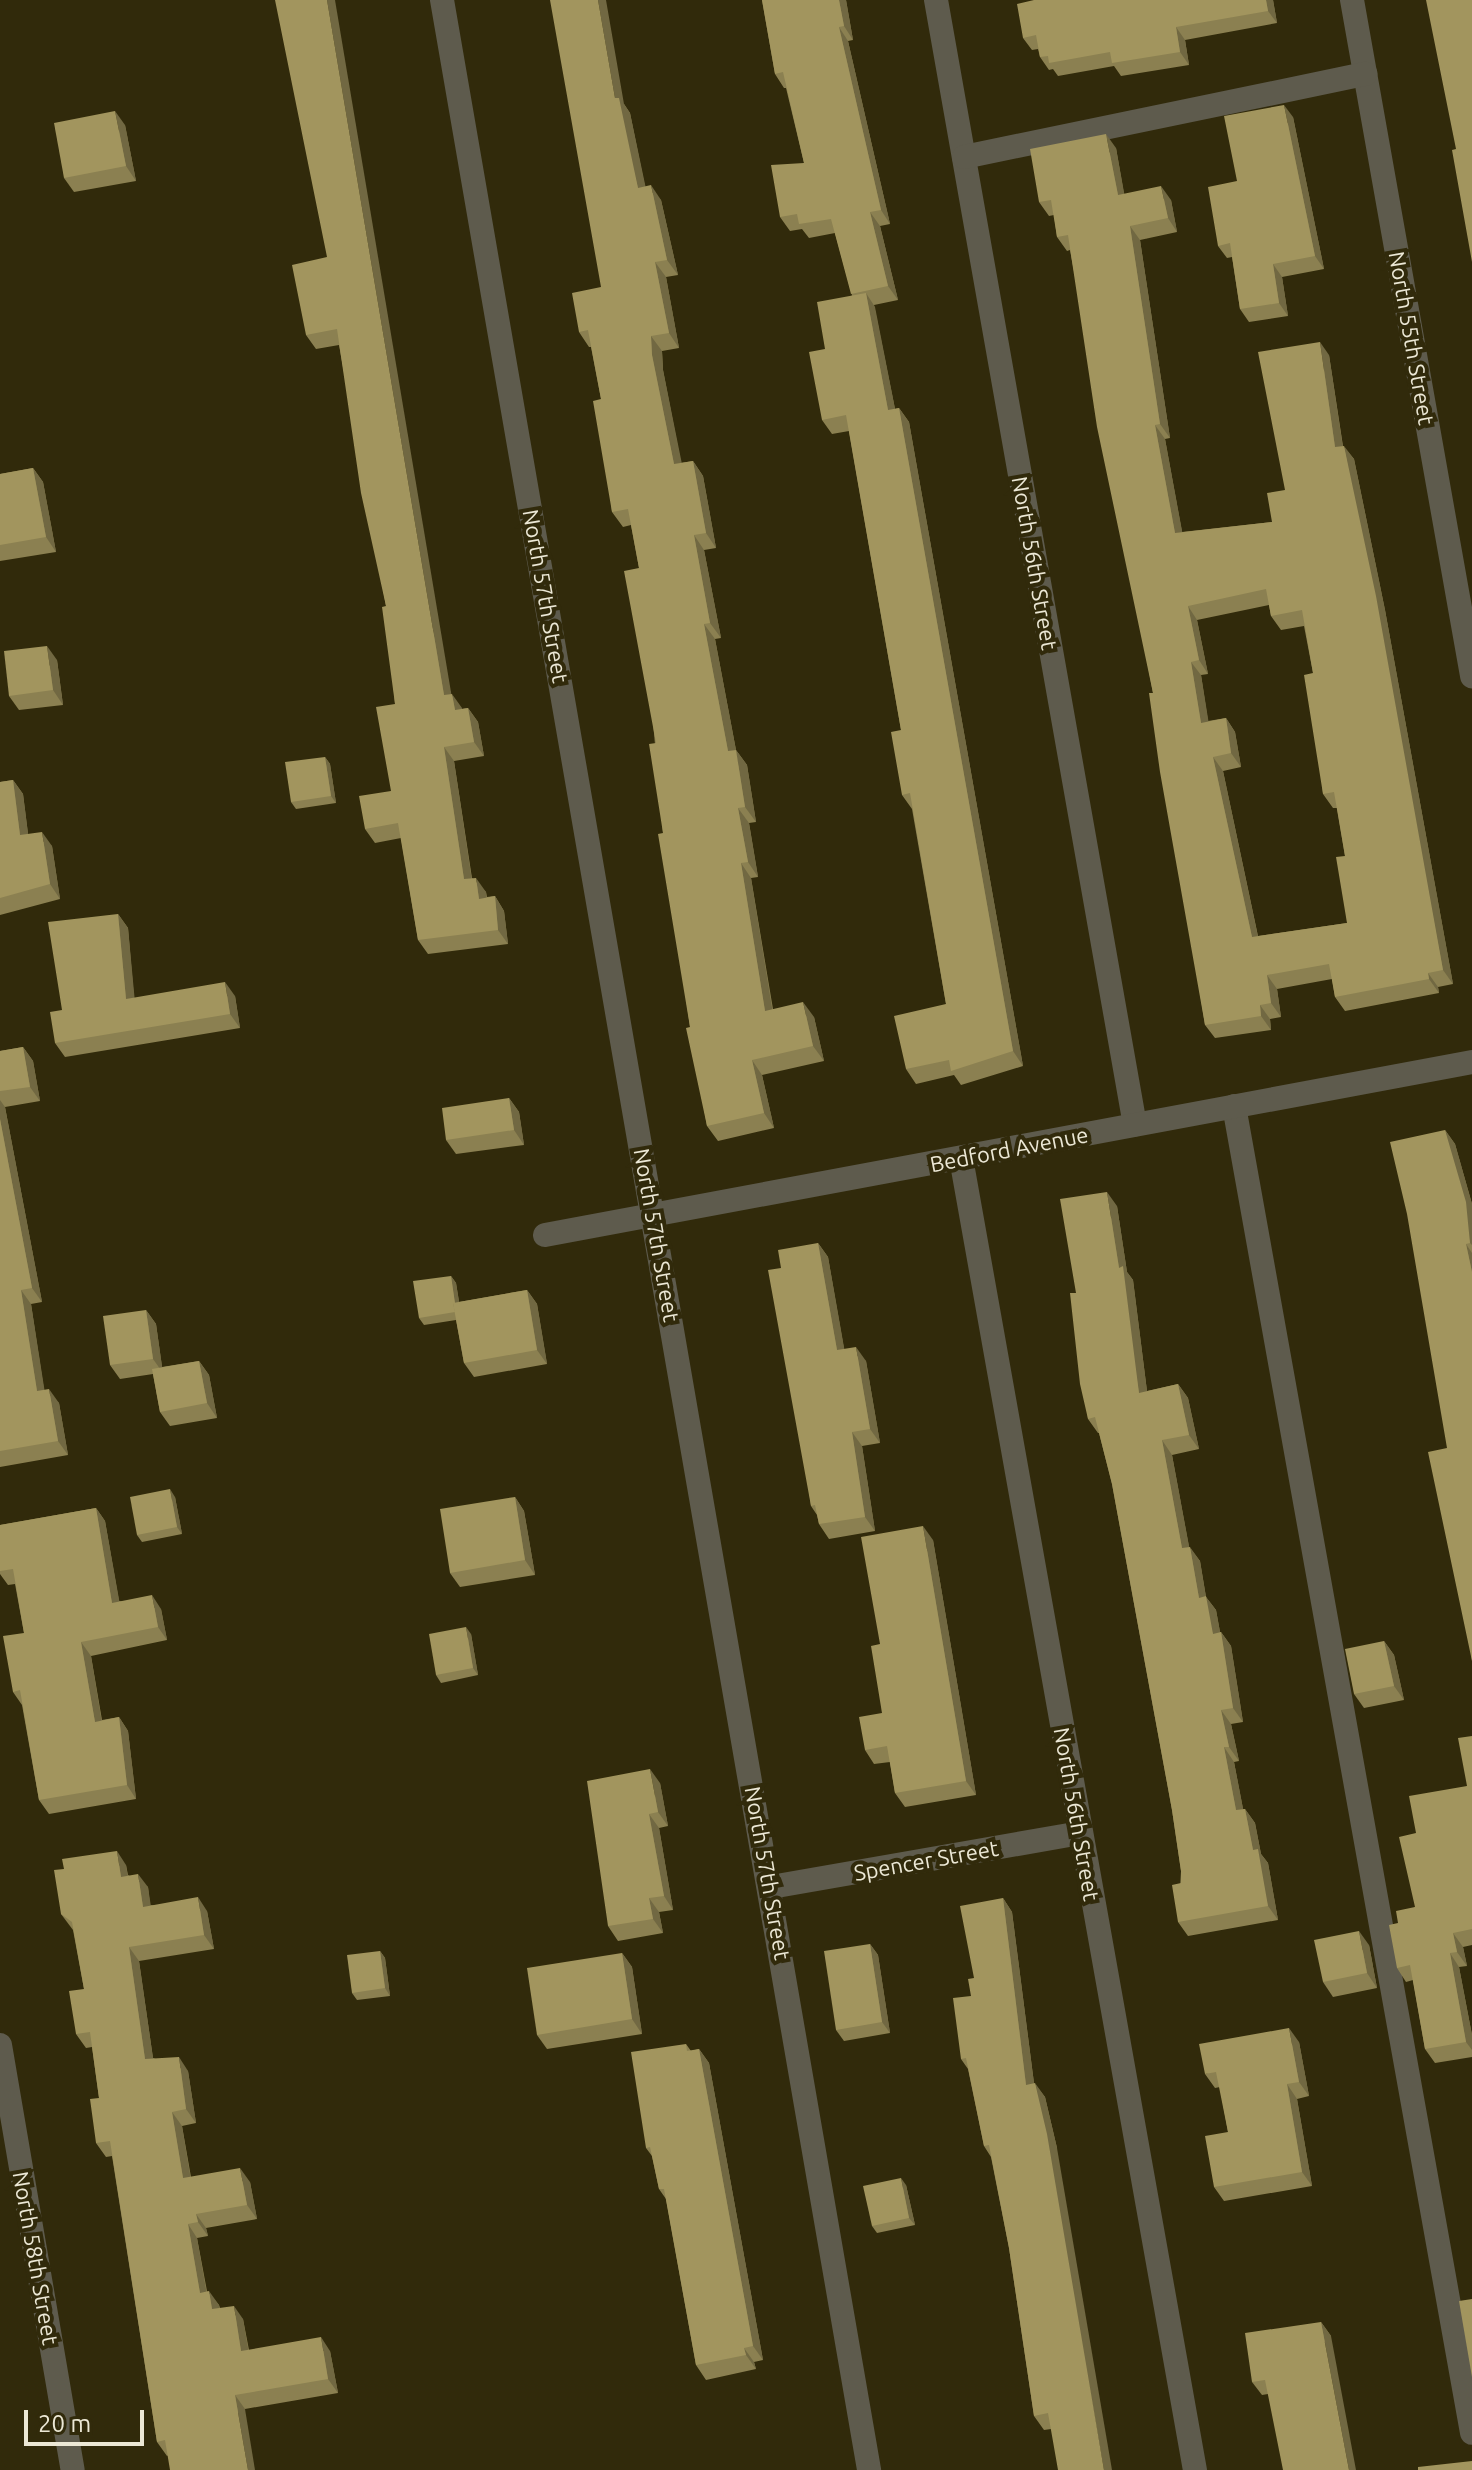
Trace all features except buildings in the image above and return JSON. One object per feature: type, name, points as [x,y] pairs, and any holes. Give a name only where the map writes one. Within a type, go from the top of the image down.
[{"type":"street","name":"North 57th Street","points":[[442,0],[771,1887],[869,2470]]},
{"type":"street","name":"North 56th Street","points":[[936,0],[1135,1125]]},
{"type":"street","name":"North 55th Street","points":[[1352,0],[1472,676]]},
{"type":"street","points":[[964,157],[1366,74]]},
{"type":"street","name":"Bedford Avenue","points":[[545,1235],[1472,1062]]},
{"type":"street","points":[[1234,1106],[1472,2433]]},
{"type":"street","name":"North 56th Street","points":[[961,1158],[1195,2470]]},
{"type":"street","name":"Spencer Street","points":[[771,1887],[1080,1833]]},
{"type":"street","name":"North 58th Street","points":[[0,2045],[73,2470]]}]
